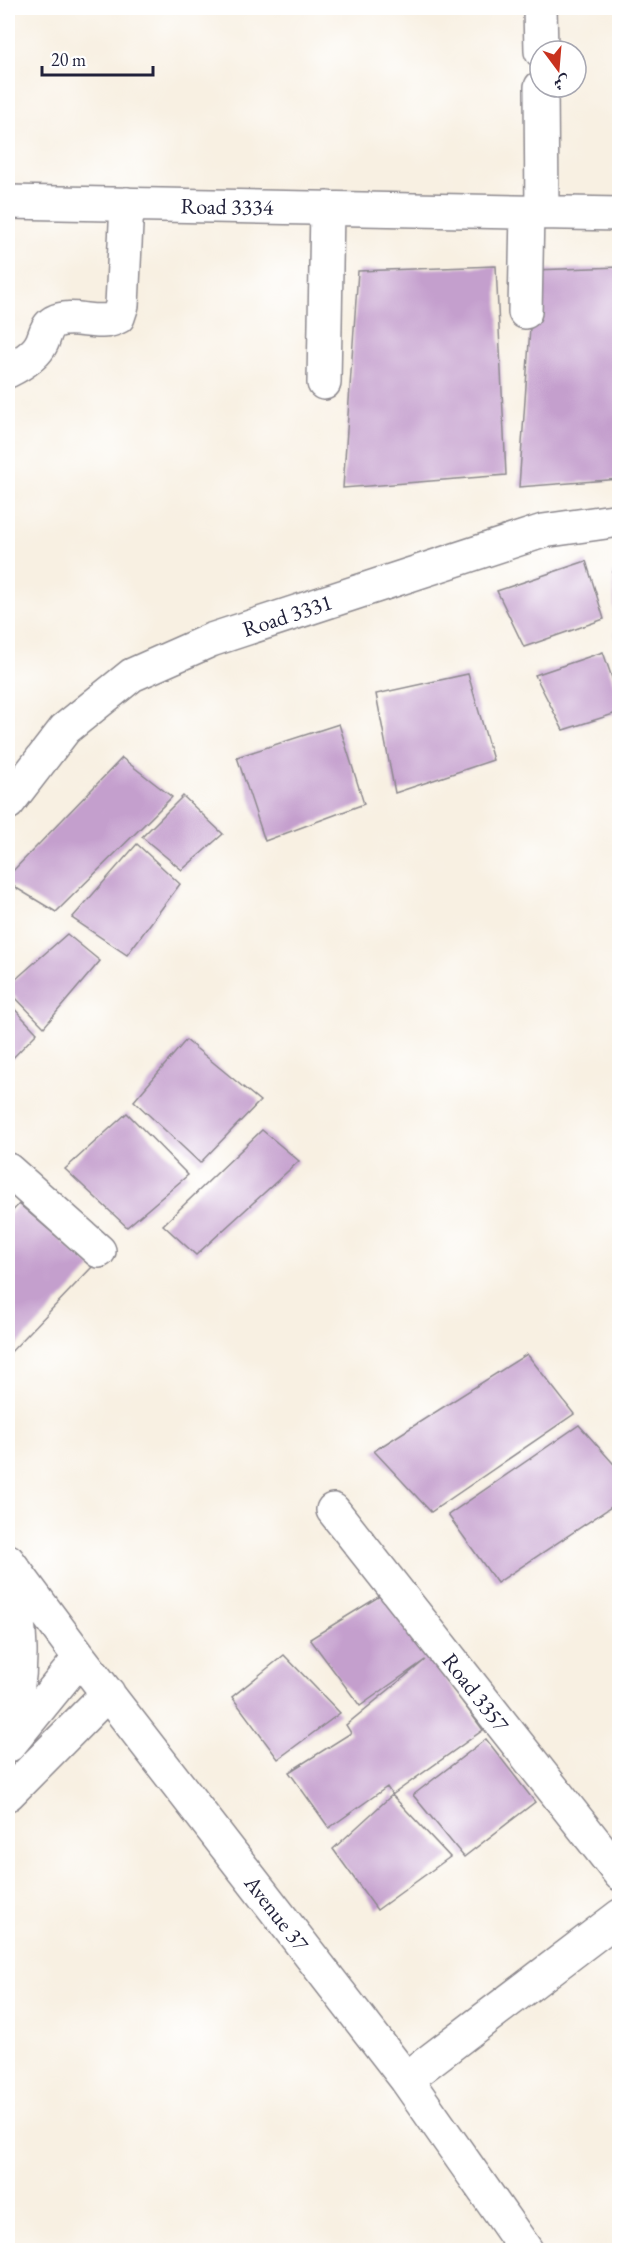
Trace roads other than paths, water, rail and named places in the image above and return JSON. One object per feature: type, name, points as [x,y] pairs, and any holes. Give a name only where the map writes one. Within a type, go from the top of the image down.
[{"type":"street","points":[[540,8],[541,39]]},
{"type":"street","points":[[525,312],[535,212],[540,99]]},
{"type":"street","name":"Road 3334","points":[[8,202],[620,214]]},
{"type":"street","points":[[8,370],[35,352],[43,341],[47,329],[58,321],[105,321],[118,317],[122,304],[127,204]]},
{"type":"street","points":[[324,383],[327,208]]},
{"type":"street","name":"Road 3331","points":[[8,803],[64,729],[132,675],[211,640],[543,531],[620,520]]},
{"type":"street","points":[[8,1170],[99,1251]]},
{"type":"street","name":"Road 3357","points":[[333,1510],[620,1874]]},
{"type":"street","name":"Avenue 37","points":[[8,1561],[80,1658],[406,2079],[526,2250]]},
{"type":"street","points":[[8,1569],[18,1607],[21,1659],[14,1710],[8,1728]]},
{"type":"street","points":[[8,1746],[80,1658]]},
{"type":"street","points":[[8,1794],[108,1693]]},
{"type":"street","points":[[406,2079],[620,1916]]}]
